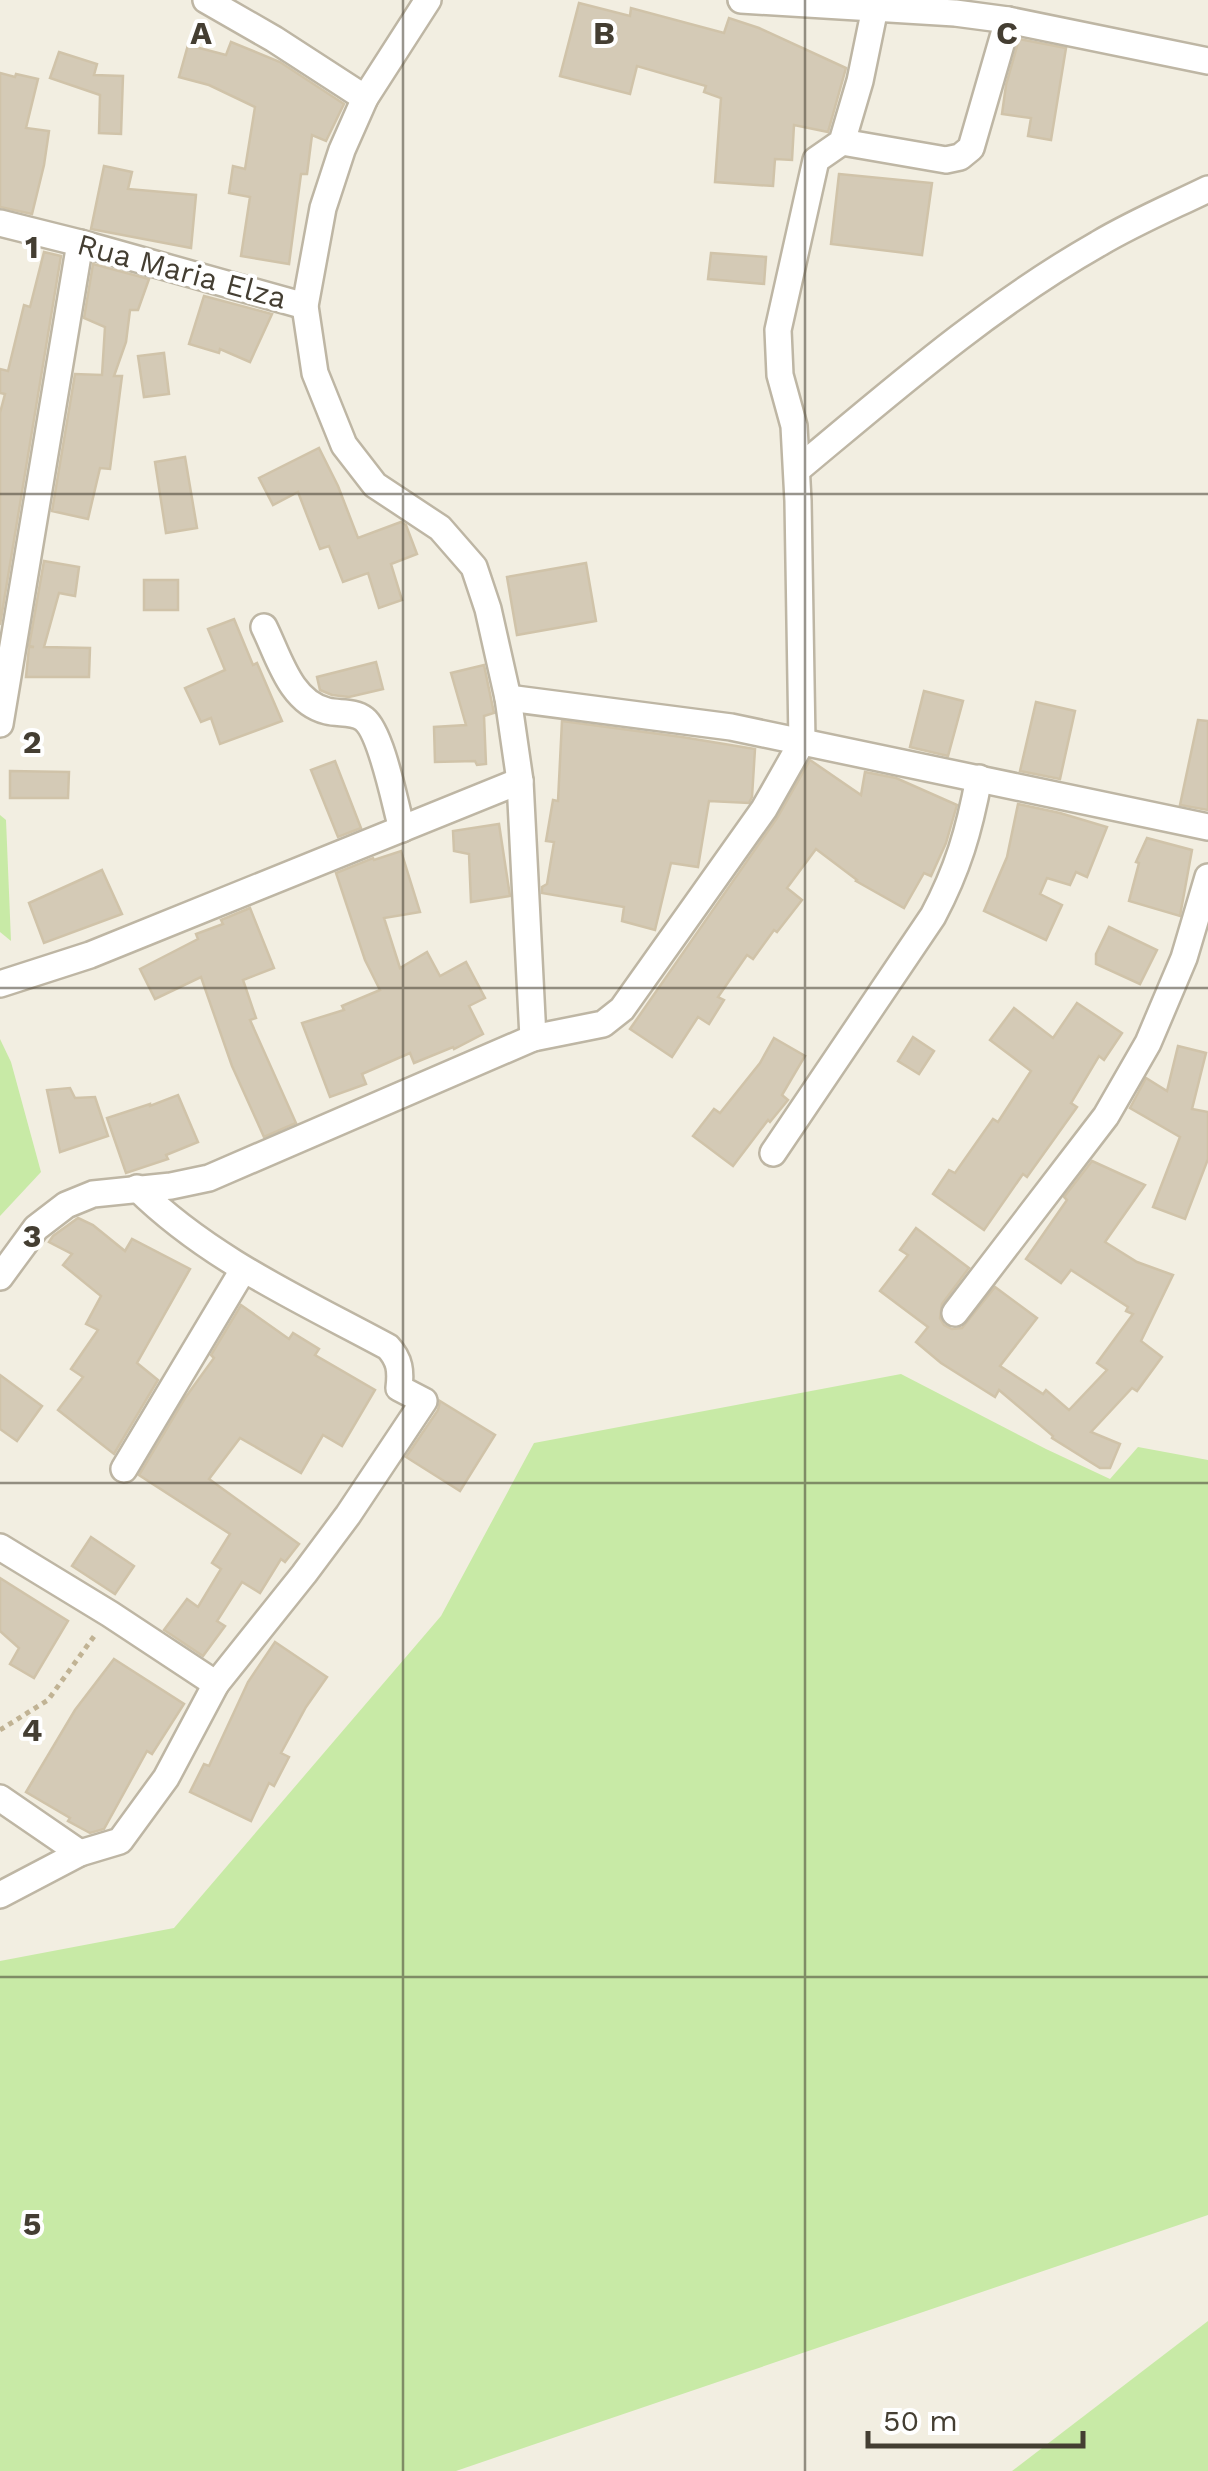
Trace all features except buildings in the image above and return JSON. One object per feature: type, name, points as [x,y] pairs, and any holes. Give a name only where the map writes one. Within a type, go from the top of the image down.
[{"type":"street","points":[[206,0],[364,98]]},
{"type":"street","points":[[428,0],[364,98],[342,150],[323,208],[305,306],[315,374],[344,446],[375,485],[440,528],[474,567],[488,609],[508,698],[520,781],[533,1038]]},
{"type":"street","points":[[742,0],[955,13],[1008,20],[1208,61]]},
{"type":"street","points":[[1041,27],[1042,0]]},
{"type":"street","points":[[0,1276],[36,1228],[66,1205],[93,1194],[210,1178],[533,1038],[603,1024],[622,1009],[764,810],[802,742],[794,426],[780,375],[778,330],[816,160],[842,142],[875,8]]},
{"type":"street","points":[[842,142],[946,160],[960,157],[970,148],[1008,20]]},
{"type":"street","points":[[796,470],[917,370],[1015,297],[1098,244],[1208,189]]},
{"type":"street","name":"Rua Maria Elza","points":[[0,223],[305,306]]},
{"type":"street","points":[[0,724],[80,242]]},
{"type":"street","points":[[264,627],[302,700],[365,720],[376,736],[402,829]]},
{"type":"street","points":[[508,698],[731,727],[1208,826]]},
{"type":"street","points":[[773,1153],[933,916],[969,831],[980,778]]},
{"type":"street","points":[[0,984],[90,955],[520,781]]},
{"type":"street","points":[[954,1313],[1106,1116],[1148,1042],[1184,958],[1208,877]]},
{"type":"street","points":[[0,1895],[80,1853],[120,1842],[166,1778],[216,1684],[326,1544],[424,1401],[399,1388],[397,1357],[388,1347],[243,1270],[182,1229],[137,1188]]},
{"type":"street","points":[[124,1469],[243,1270]]},
{"type":"street","points":[[0,1546],[216,1684]]},
{"type":"street","points":[[0,1798],[80,1853]]},
{"type":"path","points":[[0,1730],[48,1700],[110,1614]]},
{"type":"green space","points":[[0,815],[6,820],[11,941],[0,932]]},
{"type":"green space","points":[[0,1039],[11,1062],[41,1172],[0,1216]]},
{"type":"green space","points":[[901,1374],[1110,1479],[1138,1447],[1208,1460],[1208,2215],[456,2471],[0,2471],[0,1961],[174,1928],[441,1616],[534,1443]]},
{"type":"green space","points":[[1208,2321],[1208,2471],[1012,2471]]}]
